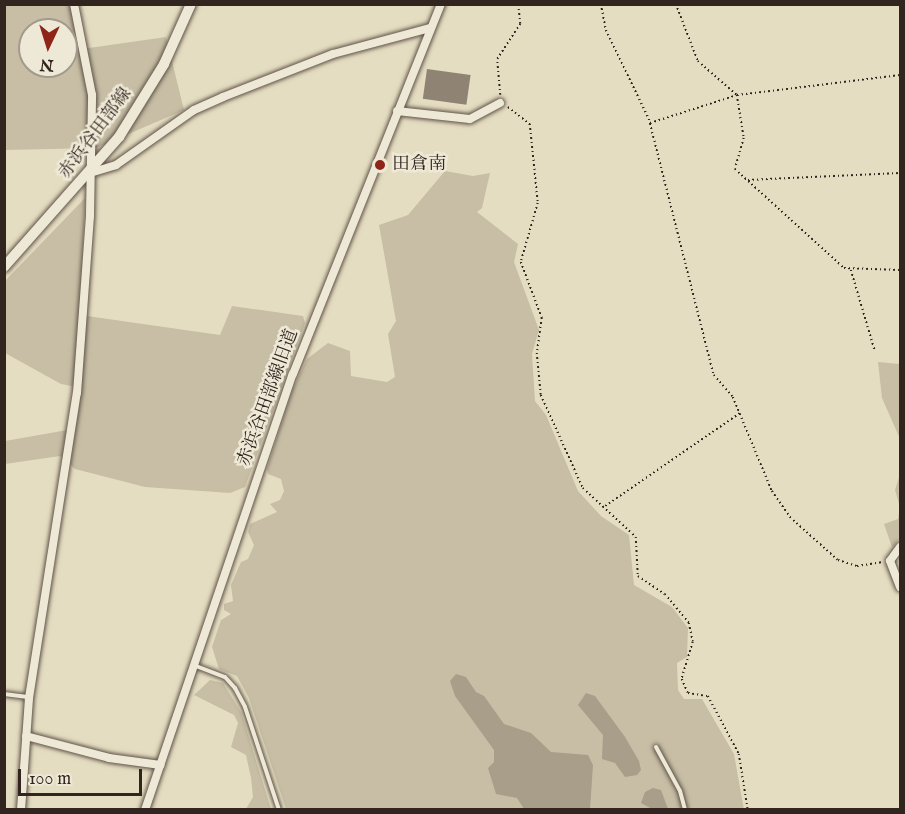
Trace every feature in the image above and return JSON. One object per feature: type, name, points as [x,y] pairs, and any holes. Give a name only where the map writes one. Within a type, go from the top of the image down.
[{"type":"main road","name":"赤浜谷田部線","points":[[4,267],[90,174],[143,100],[191,4]]},
{"type":"street","points":[[21,810],[29,698],[76,393],[90,174],[92,95],[74,4]]},
{"type":"street","name":"赤浜谷田部線旧道","points":[[145,810],[196,666],[293,374],[441,4]]},
{"type":"street","points":[[90,174],[116,165],[194,110],[333,54],[430,28]]},
{"type":"street","points":[[397,111],[463,119],[500,103]]},
{"type":"street","points":[[900,547],[890,561],[900,587]]},
{"type":"street","points":[[26,736],[109,758],[161,765]]},
{"type":"lane","points":[[196,666],[225,677],[235,688],[245,707],[279,810]]},
{"type":"lane","points":[[4,694],[29,698]]},
{"type":"lane","points":[[656,747],[680,791],[685,810]]},
{"type":"path","points":[[518,4],[520,24],[497,59],[500,103],[530,124],[538,203],[521,262],[542,318],[537,353],[541,395],[583,488],[636,537],[638,576],[665,594],[689,623],[693,642],[682,679],[688,693],[708,696],[739,754],[748,810]]},
{"type":"path","points":[[601,4],[606,30],[640,93],[650,123],[669,187],[675,233],[714,375],[733,397],[776,499],[811,539],[849,564],[890,561]]},
{"type":"path","points":[[683,4],[676,5],[698,61],[737,95],[744,138],[735,169],[844,268],[900,270]]},
{"type":"path","points":[[650,123],[737,95],[900,75]]},
{"type":"path","points":[[747,180],[900,173]]},
{"type":"path","points":[[851,269],[875,351]]},
{"type":"path","points":[[604,507],[740,413]]},
{"type":"shaded area","points":[[4,5],[71,5],[74,18],[18,18],[18,78],[78,78],[78,33],[82,49],[166,37],[184,110],[96,148],[5,150]]},
{"type":"shaded area","points":[[445,171],[473,176],[490,173],[482,208],[477,212],[518,244],[514,262],[539,330],[532,354],[535,401],[546,415],[578,491],[601,516],[629,535],[634,585],[672,607],[688,628],[687,657],[677,663],[678,690],[684,699],[702,699],[734,754],[744,810],[286,809],[249,698],[237,676],[219,669],[212,647],[221,620],[231,614],[224,610],[224,604],[233,601],[231,585],[241,562],[248,559],[254,545],[248,532],[250,524],[277,512],[270,504],[280,500],[284,491],[281,479],[268,474],[267,469],[292,391],[307,359],[328,343],[350,351],[351,376],[387,382],[395,377],[388,334],[396,321],[379,225],[408,215]]},
{"type":"shaded area","points":[[85,198],[80,315],[220,335],[232,306],[303,316],[305,323],[245,487],[230,493],[145,487],[75,469],[60,456],[5,464],[5,441],[73,429],[81,388],[61,384],[5,353],[4,282]]},
{"type":"shaded area","points":[[878,362],[900,364],[900,439],[882,398]]},
{"type":"shaded area","points":[[900,474],[900,507],[895,490]]},
{"type":"shaded area","points":[[900,507],[900,539],[892,547],[884,524],[898,519]]},
{"type":"shaded area","points":[[456,674],[466,677],[476,692],[484,696],[504,724],[531,733],[551,752],[588,755],[593,765],[590,809],[524,809],[517,798],[496,794],[488,768],[494,762],[494,750],[455,696],[450,681]]},
{"type":"shaded area","points":[[210,680],[223,683],[241,712],[271,809],[246,809],[253,797],[246,755],[231,747],[238,723],[234,715],[194,695]]},
{"type":"shaded area","points":[[586,693],[595,696],[625,737],[639,761],[641,770],[637,775],[625,777],[615,763],[602,759],[603,735],[578,705]]},
{"type":"shaded area","points":[[653,788],[661,790],[668,809],[652,809],[641,803],[645,792]]},
{"type":"building","points":[[427,69],[471,75],[466,105],[423,99]]},
{"type":"place","name":"田倉南","points":[[380,165]]}]
